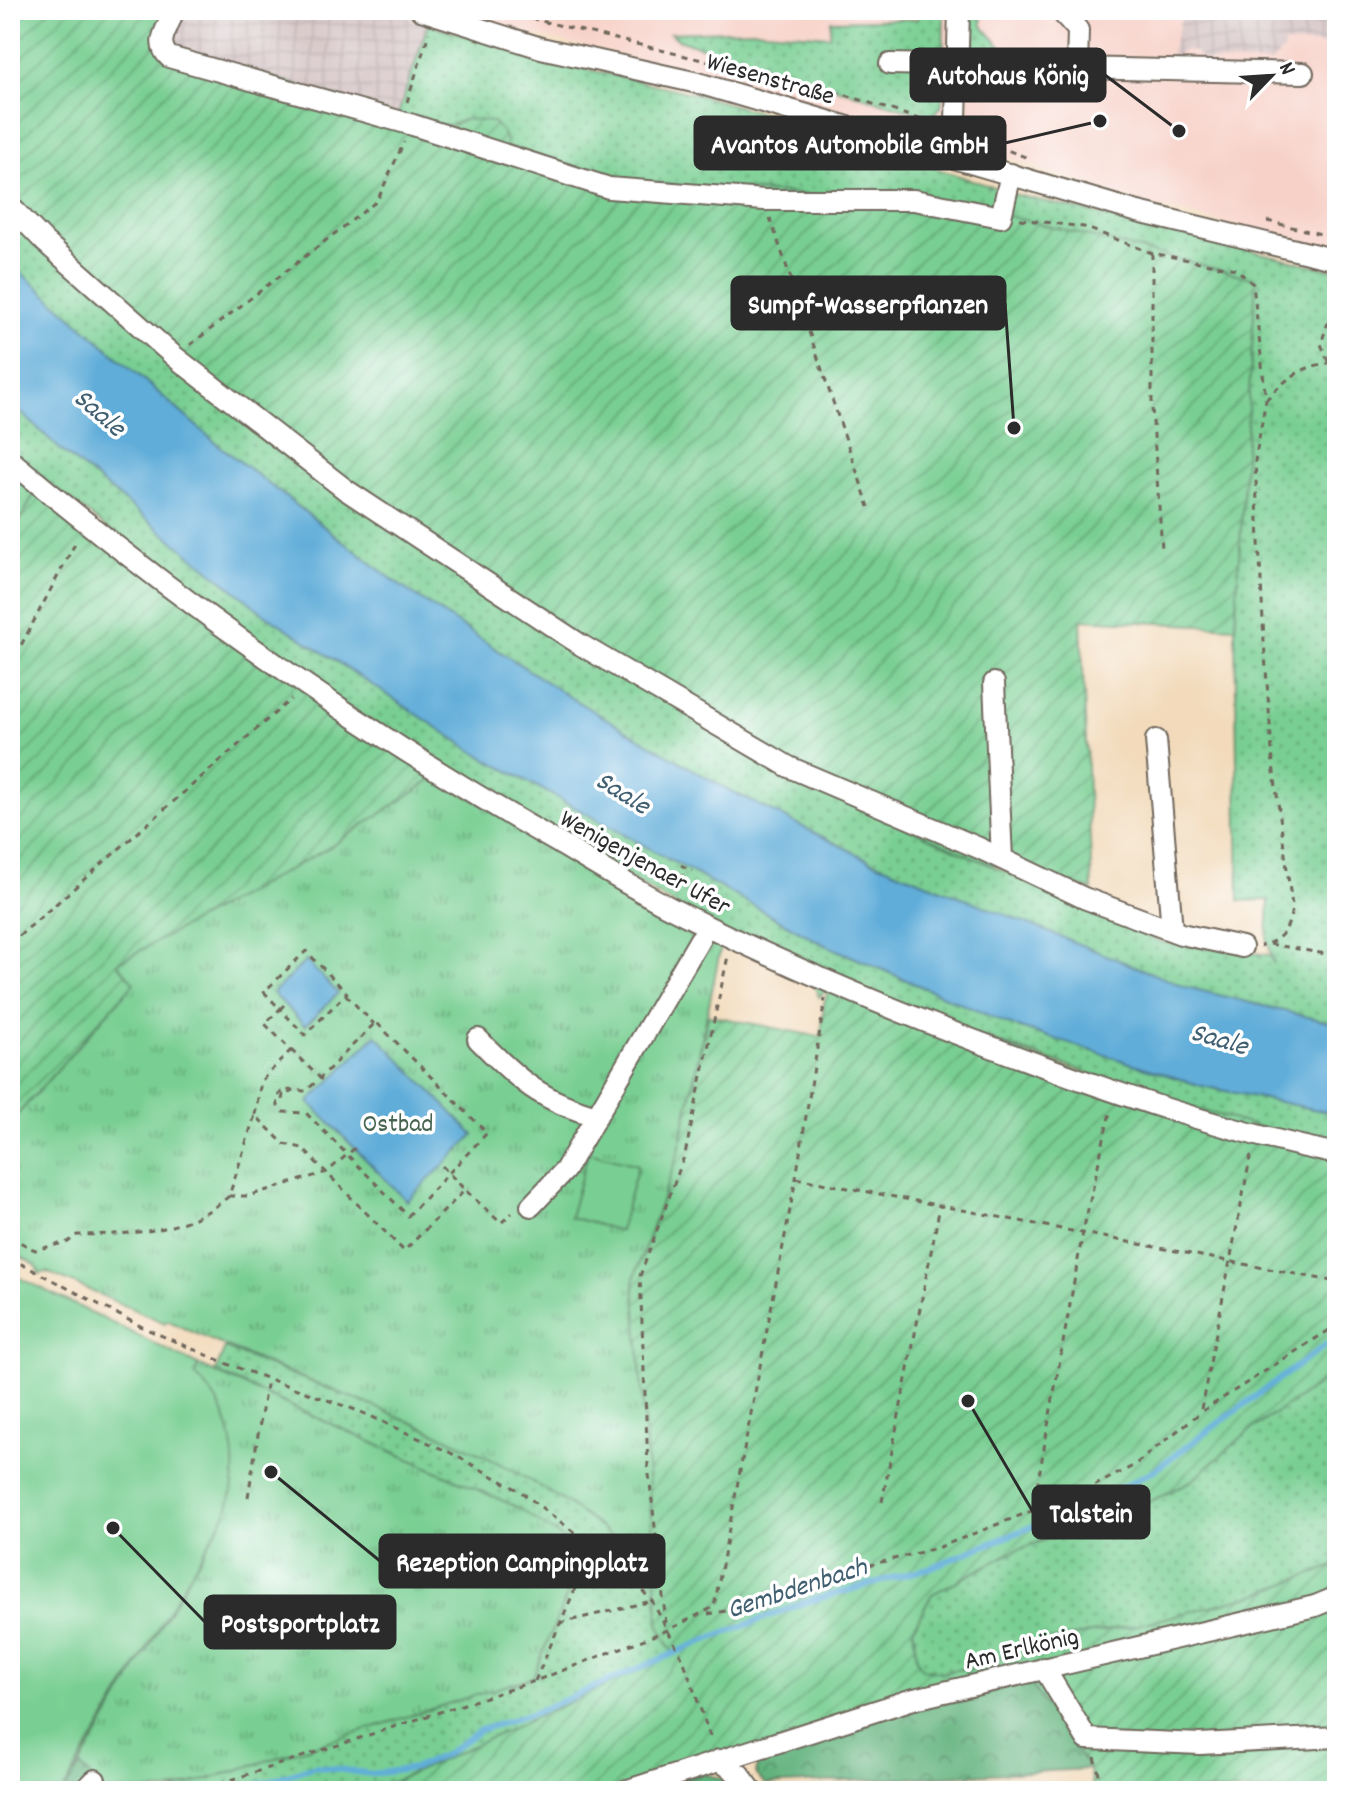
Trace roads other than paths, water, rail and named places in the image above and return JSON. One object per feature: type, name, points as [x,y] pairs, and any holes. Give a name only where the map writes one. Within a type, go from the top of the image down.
[{"type":"street","points":[[173,10],[161,40],[162,49],[169,57],[406,123],[609,188],[764,200],[914,200],[1001,217],[1011,174]]},
{"type":"street","points":[[955,157],[959,10]]},
{"type":"street","points":[[1060,10],[1078,30],[1077,68]]},
{"type":"street","name":"Wiesenstraße","points":[[427,13],[541,48],[698,83],[1138,212],[1331,259]]},
{"type":"street","points":[[890,64],[1303,73]]},
{"type":"street","points":[[10,206],[45,242],[175,357],[346,490],[581,645],[789,767],[1084,898],[1172,930],[1242,947]]},
{"type":"street","points":[[1331,259],[1337,276]]},
{"type":"street","name":"Wenigenjenaer Ufer","points":[[10,460],[202,614],[305,687],[498,809],[666,905],[937,1027],[1114,1093],[1337,1154]]},
{"type":"street","points":[[994,683],[1002,859]]},
{"type":"street","points":[[1156,740],[1172,930]]},
{"type":"street","points":[[531,1206],[565,1170],[700,939]]},
{"type":"street","points":[[478,1039],[521,1083],[562,1107],[597,1116]]},
{"type":"street","name":"Am Erlkönig","points":[[625,1791],[910,1700],[1315,1606],[1337,1597]]},
{"type":"street","points":[[1044,1668],[1087,1739],[1200,1744],[1337,1737]]},
{"type":"street","points":[[719,1760],[740,1775],[752,1791]]},
{"type":"water","name":"Saale","points":[[10,263],[216,443],[402,587],[566,695],[725,788],[869,860],[1186,987],[1337,1024],[1337,1114],[1202,1086],[1008,1024],[823,944],[476,753],[263,613],[63,452],[10,402]]},
{"type":"water","points":[[306,961],[338,993],[305,1026],[273,993]]},
{"type":"water","points":[[376,1035],[474,1135],[407,1201],[309,1102]]},
{"type":"waterway","name":"Gembdenbach","points":[[238,1791],[315,1766],[372,1774],[415,1768],[446,1754],[480,1730],[531,1714],[694,1645],[806,1602],[929,1568],[1086,1505],[1153,1471],[1337,1337]]},
{"type":"place","name":"Avantos Automobile GmbH","points":[[1100,121]]},
{"type":"place","name":"Autohaus König","points":[[1179,131]]},
{"type":"place","name":"Sumpf-Wasserpflanzen","points":[[1014,428]]},
{"type":"place","name":"Talstein","points":[[968,1401]]},
{"type":"place","name":"Rezeption Campingplatz","points":[[271,1472]]},
{"type":"place","name":"Postsportplatz","points":[[113,1528]]},
{"type":"park label","name":"Ostbad","points":[[398,1122]]}]
